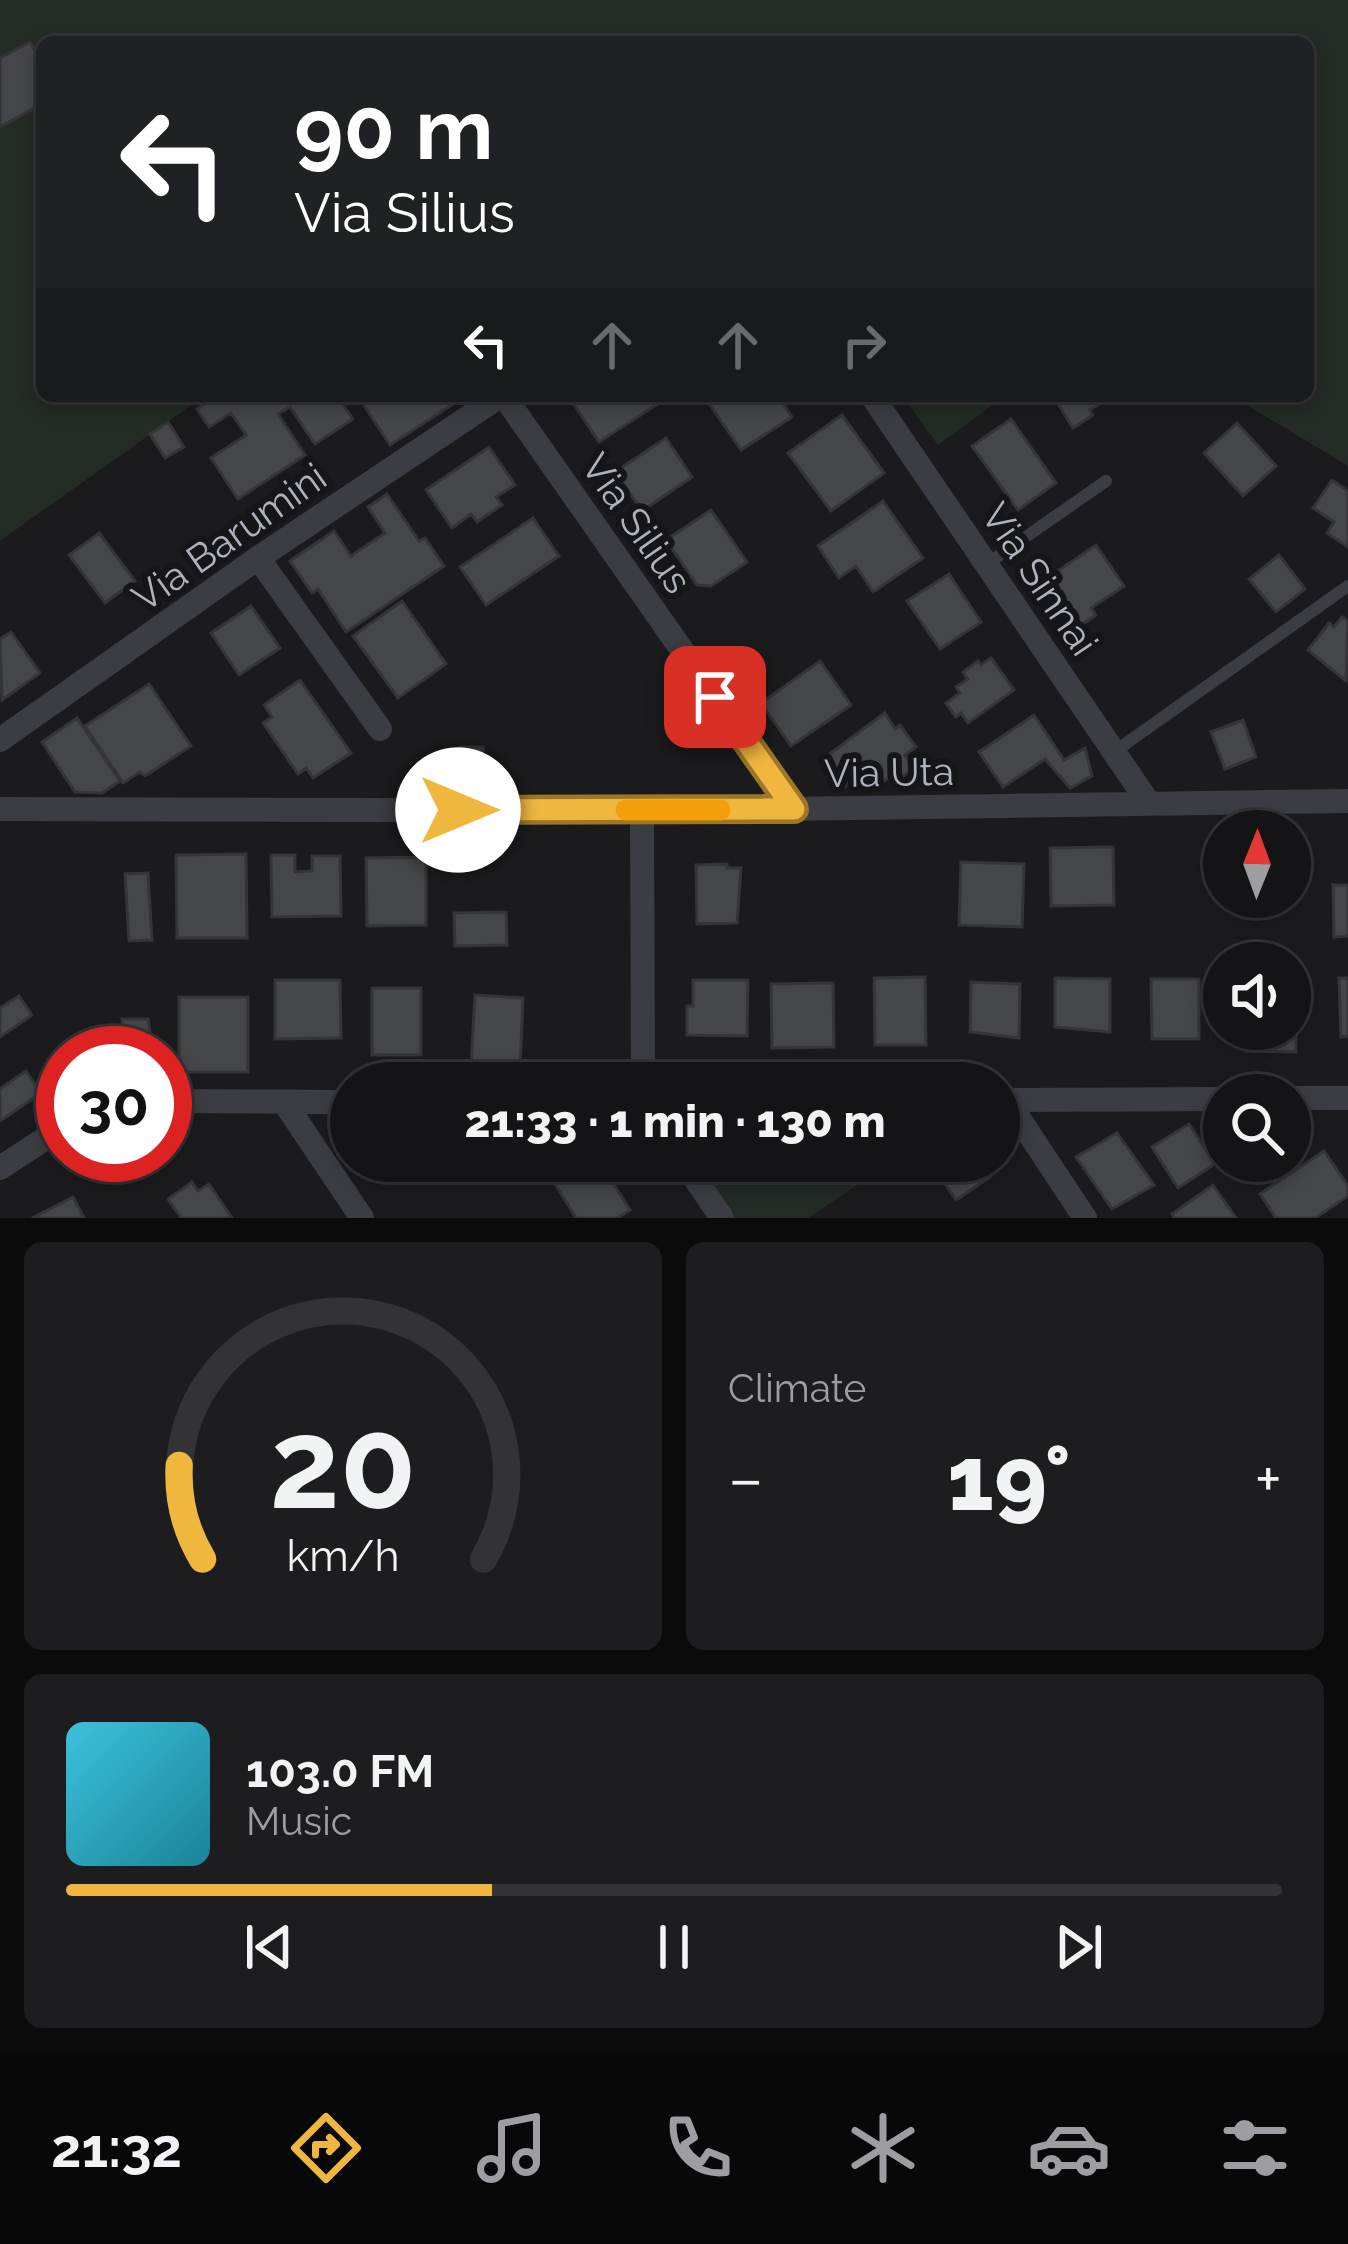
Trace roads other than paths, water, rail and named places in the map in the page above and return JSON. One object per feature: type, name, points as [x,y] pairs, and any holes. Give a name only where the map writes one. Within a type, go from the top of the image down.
[{"type":"street","name":"Via Barumini","points":[[0,740],[258,558],[493,402]]},
{"type":"street","name":"Via Silius","points":[[506,402],[794,809]]},
{"type":"street","name":"Via Sinnai","points":[[876,402],[1148,802]]},
{"type":"street","points":[[258,558],[380,729]]},
{"type":"street","name":"Via Uta","points":[[0,809],[642,811],[1348,800]]},
{"type":"street","points":[[642,811],[643,1062]]},
{"type":"street","points":[[1311,1098],[1348,1098]]},
{"type":"street","points":[[1020,1100],[1203,1099]]},
{"type":"street","points":[[192,1101],[330,1102]]},
{"type":"street","points":[[284,1102],[362,1218]]},
{"type":"street","points":[[1020,1124],[1085,1218]]},
{"type":"street","points":[[0,1168],[36,1145]]},
{"type":"street","points":[[697,1182],[722,1218]]},
{"type":"lane","points":[[986,565],[1106,481]]},
{"type":"lane","points":[[1114,752],[1348,586]]}]
